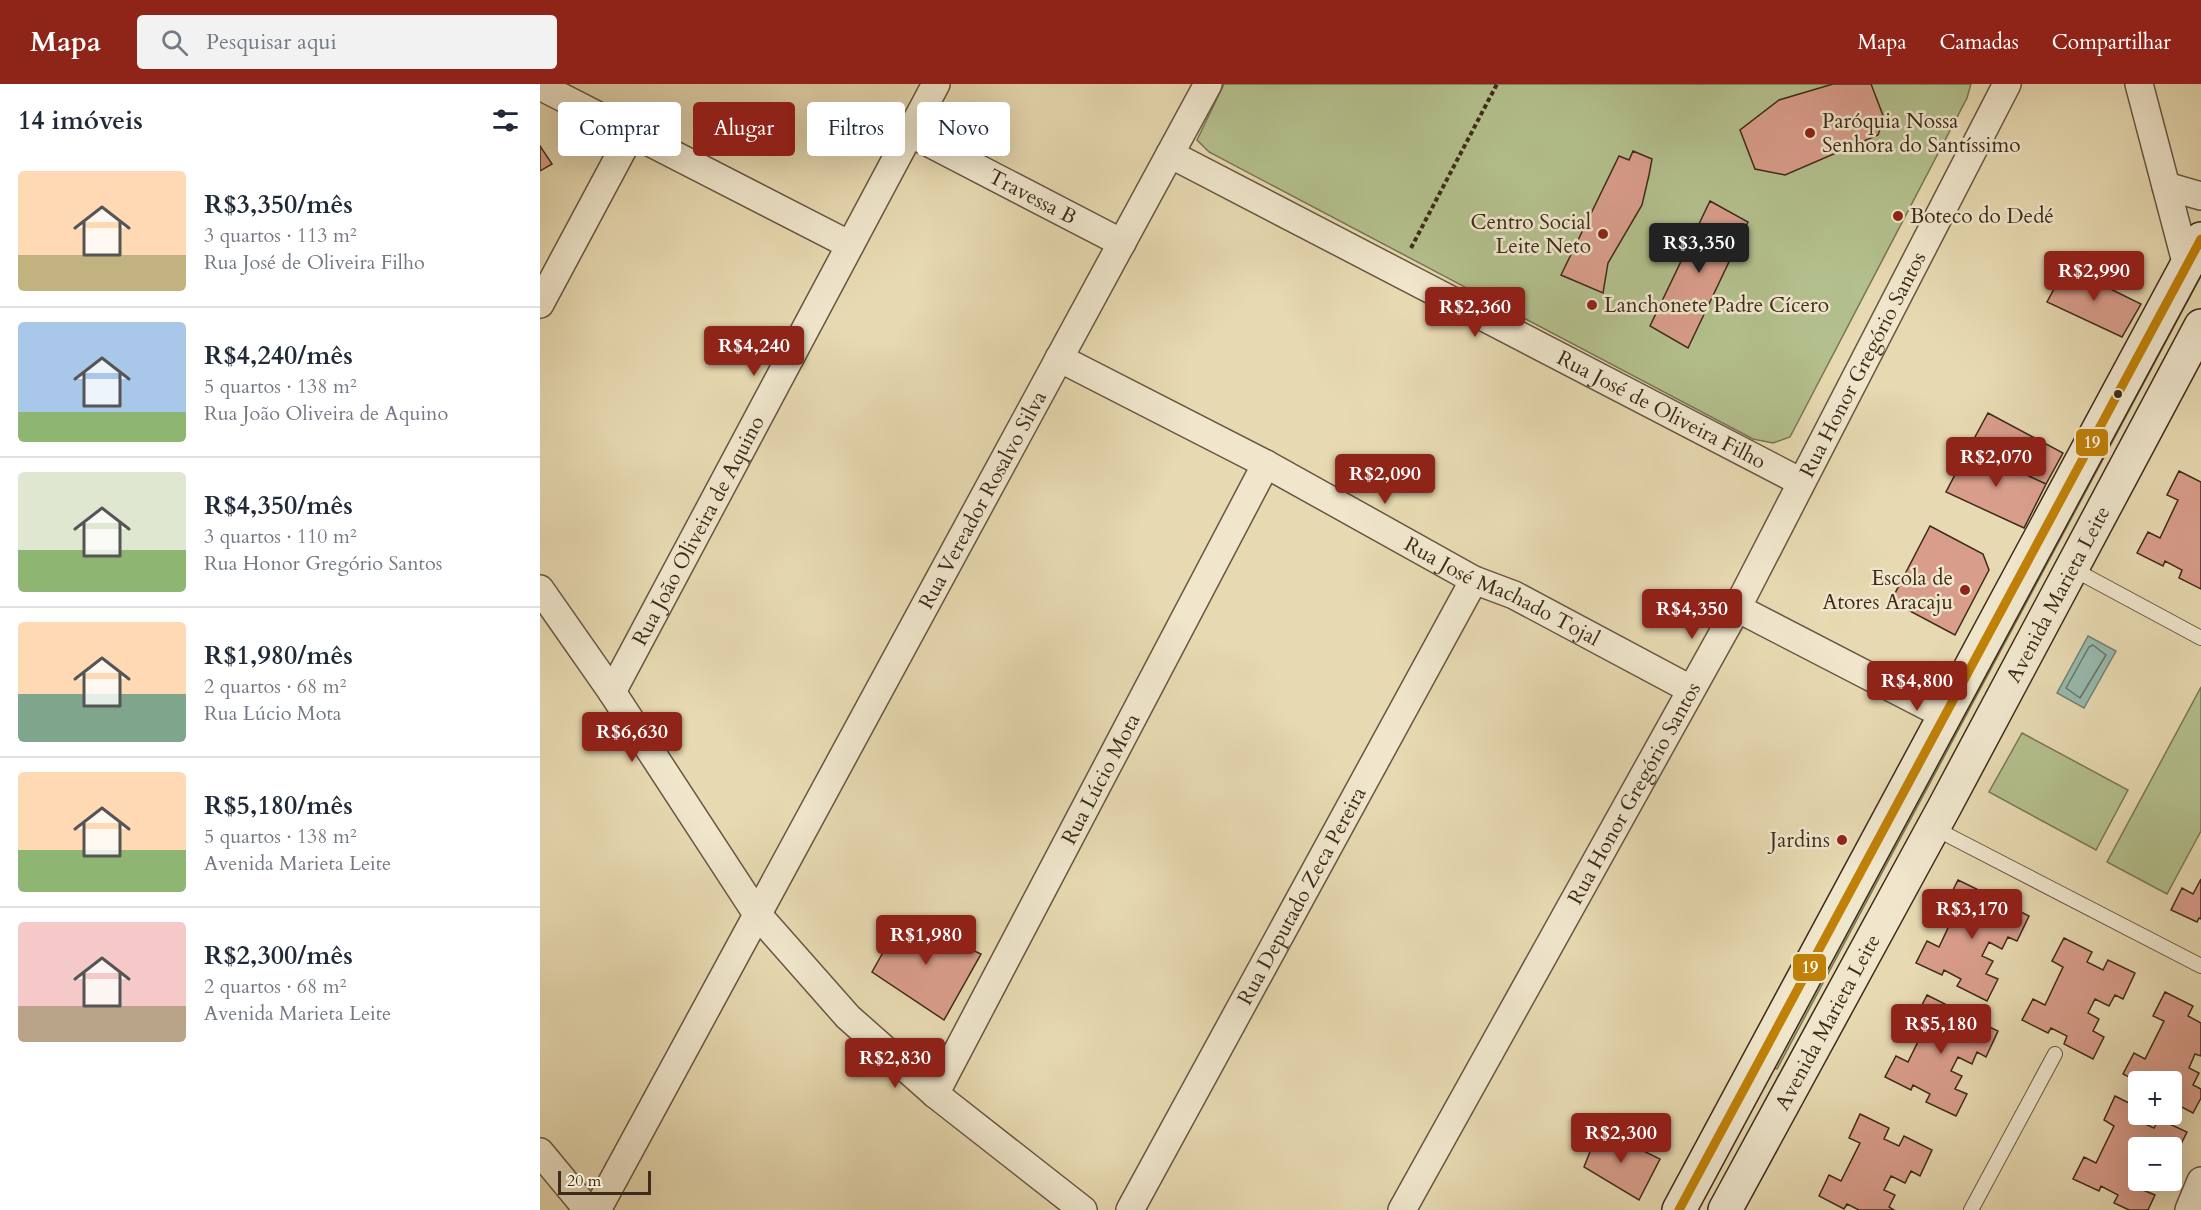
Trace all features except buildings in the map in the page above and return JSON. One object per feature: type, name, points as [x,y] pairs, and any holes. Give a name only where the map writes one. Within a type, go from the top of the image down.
[{"type":"street","name":"Rua João Oliveira de Aquino","points":[[612,692],[936,84]]},
{"type":"street","name":"Rua Vereador Rosalvo Silva","points":[[597,1210],[1208,84]]},
{"type":"street","name":"Rua Honor Gregório Santos","points":[[1401,1210],[1737,608],[2007,84]]},
{"type":"street","points":[[2139,84],[2166,186],[2194,253]]},
{"type":"street","points":[[540,86],[570,102]]},
{"type":"street","name":"Travessa B","points":[[910,133],[1122,243]]},
{"type":"street","name":"Rua José de Oliveira Filho","points":[[1170,154],[1801,482]]},
{"type":"street","points":[[540,304],[619,156]]},
{"type":"street","points":[[674,156],[850,245]]},
{"type":"street","points":[[2166,186],[2201,196]]},
{"type":"street","name":"Avenida Marieta Leite","points":[[1679,1210],[2194,253]]},
{"type":"street","name":"Avenida Marieta Leite","points":[[1726,1210],[2201,326]]},
{"type":"street","name":"Rua José Machado Tojal","points":[[1059,358],[1266,465],[1474,580],[1514,595],[1690,689]]},
{"type":"street","name":"Rua Lúcio Mota","points":[[935,1094],[1266,465]]},
{"type":"street","name":"Rua Deputado Zeca Pereira","points":[[1130,1210],[1474,580]]},
{"type":"street","points":[[540,589],[612,692],[757,914],[848,1017],[935,1094],[1083,1210]]},
{"type":"street","points":[[1737,608],[1944,715]]},
{"type":"street","points":[[540,1152],[588,1210]]},
{"type":"street","points":[[2189,1210],[2201,1181]]},
{"type":"lane","points":[[2070,568],[2201,638]]},
{"type":"lane","points":[[1933,827],[2201,966]]},
{"type":"lane","points":[[1971,1210],[2055,1054]]},
{"type":"path","points":[[1398,273],[1497,84]]},
{"type":"green space","points":[[1224,84],[1971,84],[1967,98],[1790,437],[1773,443],[1753,439],[1209,152],[1197,140]]},
{"type":"green space","points":[[2201,259],[2201,276],[1777,1069],[1769,1067]]},
{"type":"green space","points":[[2201,687],[2201,831],[2167,894],[2107,862]]},
{"type":"green space","points":[[2022,733],[2128,790],[2096,850],[1989,792]]},
{"type":"water","points":[[2088,636],[2116,651],[2084,708],[2057,693]]},
{"type":"transit line","name":"19","points":[[1679,1210],[2201,239]]},
{"type":"place","name":"Paróquia Nossa Senhora do Santíssimo","points":[[1810,133]]},
{"type":"place","name":"Boteco do Dedé","points":[[1898,216]]},
{"type":"place","name":"Centro Social Leite Neto","points":[[1603,234]]},
{"type":"place","name":"Lanchonete Padre Cícero","points":[[1592,305]]},
{"type":"place","name":"Escola de Atores Aracaju","points":[[1965,590]]},
{"type":"place","name":"Jardins","points":[[1842,840]]}]
